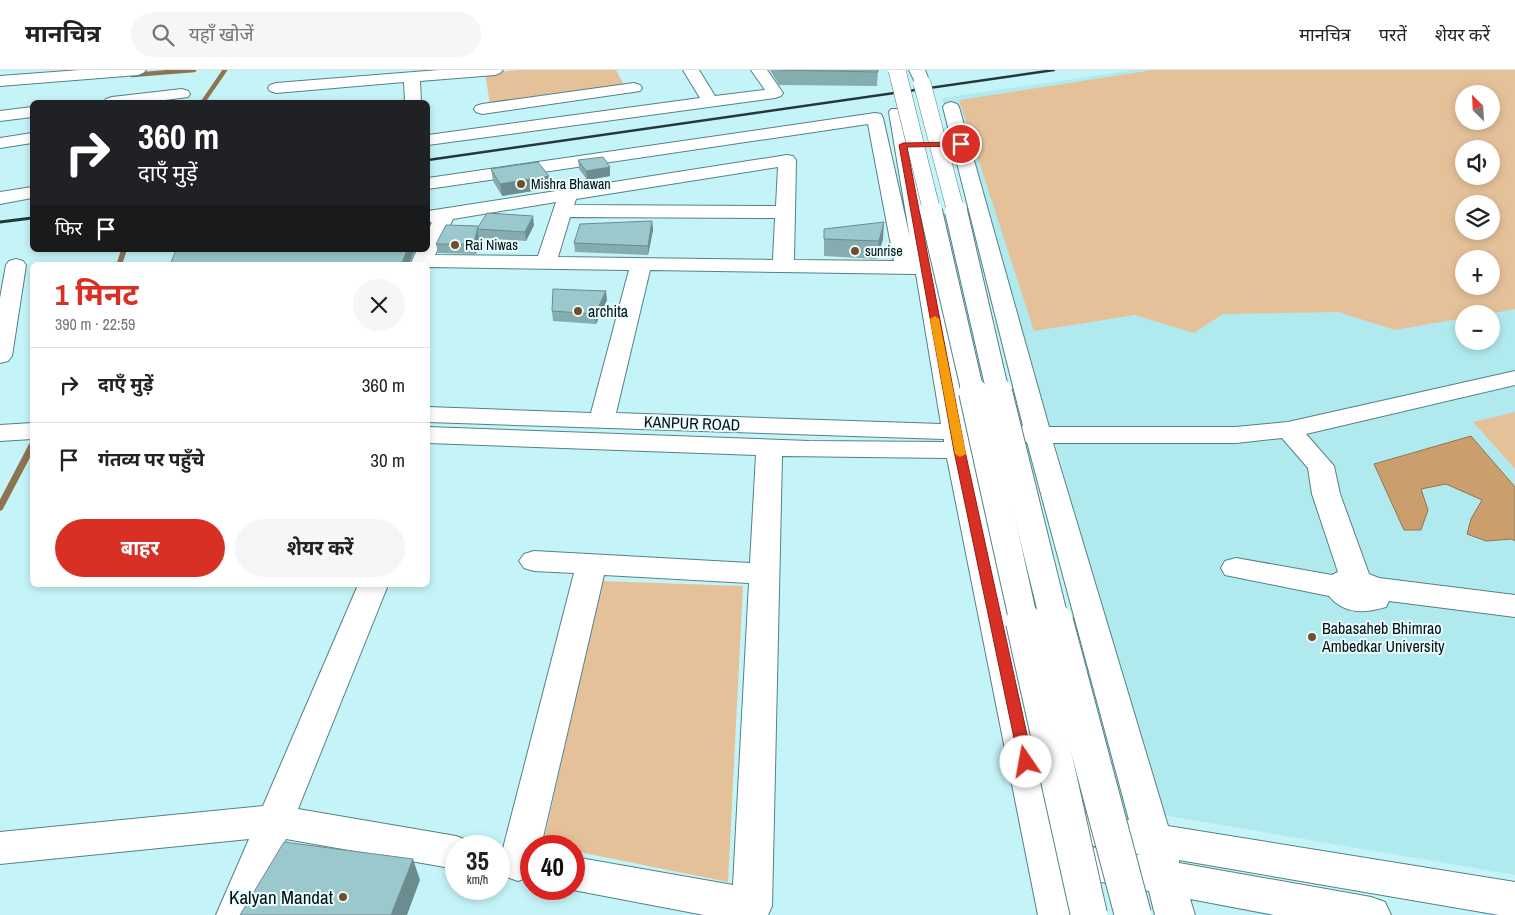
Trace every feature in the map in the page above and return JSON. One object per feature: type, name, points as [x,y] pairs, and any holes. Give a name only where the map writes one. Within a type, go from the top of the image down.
[{"type":"street","points":[[0,73],[41,70]]},
{"type":"street","points":[[0,81],[138,70]]},
{"type":"street","points":[[280,70],[274,95],[341,89],[412,77],[495,70]]},
{"type":"street","points":[[691,70],[710,102]]},
{"type":"street","points":[[430,140],[775,93],[759,70]]},
{"type":"street","points":[[477,72],[485,132]]},
{"type":"street","points":[[910,73],[949,287],[1089,915]]},
{"type":"street","points":[[910,73],[945,164],[1009,438],[1095,782],[1132,915]]},
{"type":"street","points":[[412,77],[413,100]]},
{"type":"street","points":[[482,109],[631,82],[646,111]]},
{"type":"street","points":[[130,100],[182,94]]},
{"type":"street","points":[[951,107],[1040,442],[1175,915]]},
{"type":"street","points":[[0,116],[30,112]]},
{"type":"street","points":[[897,112],[903,145],[915,268]]},
{"type":"street","points":[[430,183],[875,118],[958,441],[1058,915]]},
{"type":"street","points":[[0,143],[30,138]]},
{"type":"street","points":[[903,145],[961,144]]},
{"type":"street","points":[[430,236],[437,215],[566,202],[787,160],[782,266]]},
{"type":"street","points":[[0,198],[30,193]]},
{"type":"street","points":[[566,202],[785,212]]},
{"type":"street","points":[[546,263],[566,202]]},
{"type":"street","points":[[430,263],[915,268]]},
{"type":"street","points":[[602,420],[641,264]]},
{"type":"street","points":[[0,356],[4,317],[16,265]]},
{"type":"street","points":[[430,435],[769,448],[958,441],[1040,442],[1175,453],[1295,438],[1513,384]]},
{"type":"street","points":[[1,432],[30,418]]},
{"type":"street","name":"KANPUR ROAD","points":[[430,435],[602,420],[958,441]]},
{"type":"street","points":[[1,432],[30,431]]},
{"type":"street","points":[[1295,438],[1321,466],[1326,494],[1356,585]]},
{"type":"street","points":[[585,876],[752,906],[769,448]]},
{"type":"street","points":[[534,562],[764,574]]},
{"type":"street","points":[[516,864],[591,565]]},
{"type":"street","points":[[1236,568],[1515,606]]},
{"type":"street","points":[[236,915],[372,587]]},
{"type":"street","points":[[0,848],[275,821],[445,851]]},
{"type":"street","points":[[1042,838],[1153,839],[1515,900]]},
{"type":"street","points":[[1042,838],[1165,878],[1370,915]]},
{"type":"shaded area","points":[[521,70],[616,70],[624,85],[490,104],[485,73]]},
{"type":"shaded area","name":"Babasaheb Bhimrao Ambedkar University","points":[[1135,70],[1515,70],[1515,875],[1157,814],[1060,460],[942,98]]},
{"type":"shaded area","points":[[1153,70],[1515,70],[1515,309],[1500,312],[1500,305],[1455,305],[1455,320],[1395,330],[1338,312],[1223,314],[1194,333],[1135,315],[1034,331],[959,100]]},
{"type":"shaded area","points":[[1515,412],[1515,469],[1473,422]]},
{"type":"shaded area","points":[[1471,436],[1515,487],[1515,541],[1512,539],[1486,541],[1467,534],[1471,519],[1482,500],[1446,484],[1421,489],[1428,510],[1421,530],[1404,530],[1374,464]]},
{"type":"shaded area","points":[[602,581],[743,586],[728,882],[585,853],[585,835],[545,835]]},
{"type":"building","points":[[780,70],[878,70],[878,72]]},
{"type":"building","points":[[603,157],[610,167],[586,171],[578,160]]},
{"type":"building","points":[[538,162],[549,176],[500,184],[491,169]]},
{"type":"building","points":[[487,213],[533,216],[525,232],[477,229]]},
{"type":"building","points":[[652,221],[648,246],[574,243],[580,224]]},
{"type":"building","points":[[884,222],[879,241],[824,239],[824,229]]},
{"type":"building","points":[[446,225],[478,226],[474,244],[436,244]]},
{"type":"building","points":[[175,252],[406,252],[402,262],[171,262]]},
{"type":"building","points":[[553,289],[606,291],[595,314],[552,311]]},
{"type":"building","points":[[284,842],[413,859],[391,915],[240,915]]},
{"type":"waterway","points":[[132,75],[194,70]]},
{"type":"waterway","points":[[204,100],[225,70]]},
{"type":"waterway","points":[[120,262],[123,252]]},
{"type":"waterway","points":[[0,507],[30,450]]},
{"type":"railway","points":[[430,160],[1054,70]]},
{"type":"railway","points":[[0,222],[30,218]]},
{"type":"slow traffic","points":[[935,319],[960,454]]},
{"type":"place","name":"Mishra Bhawan","points":[[521,184]]},
{"type":"place","name":"Rai Niwas","points":[[455,245]]},
{"type":"place","name":"sunrise","points":[[855,251]]},
{"type":"place","name":"archita","points":[[578,311]]},
{"type":"place","name":"Babasaheb Bhimrao Ambedkar University","points":[[1312,637]]},
{"type":"place","name":"Kalyan Mandat","points":[[343,897]]},
{"type":"route","points":[[961,144],[903,145],[956,431],[1026,762]]}]
